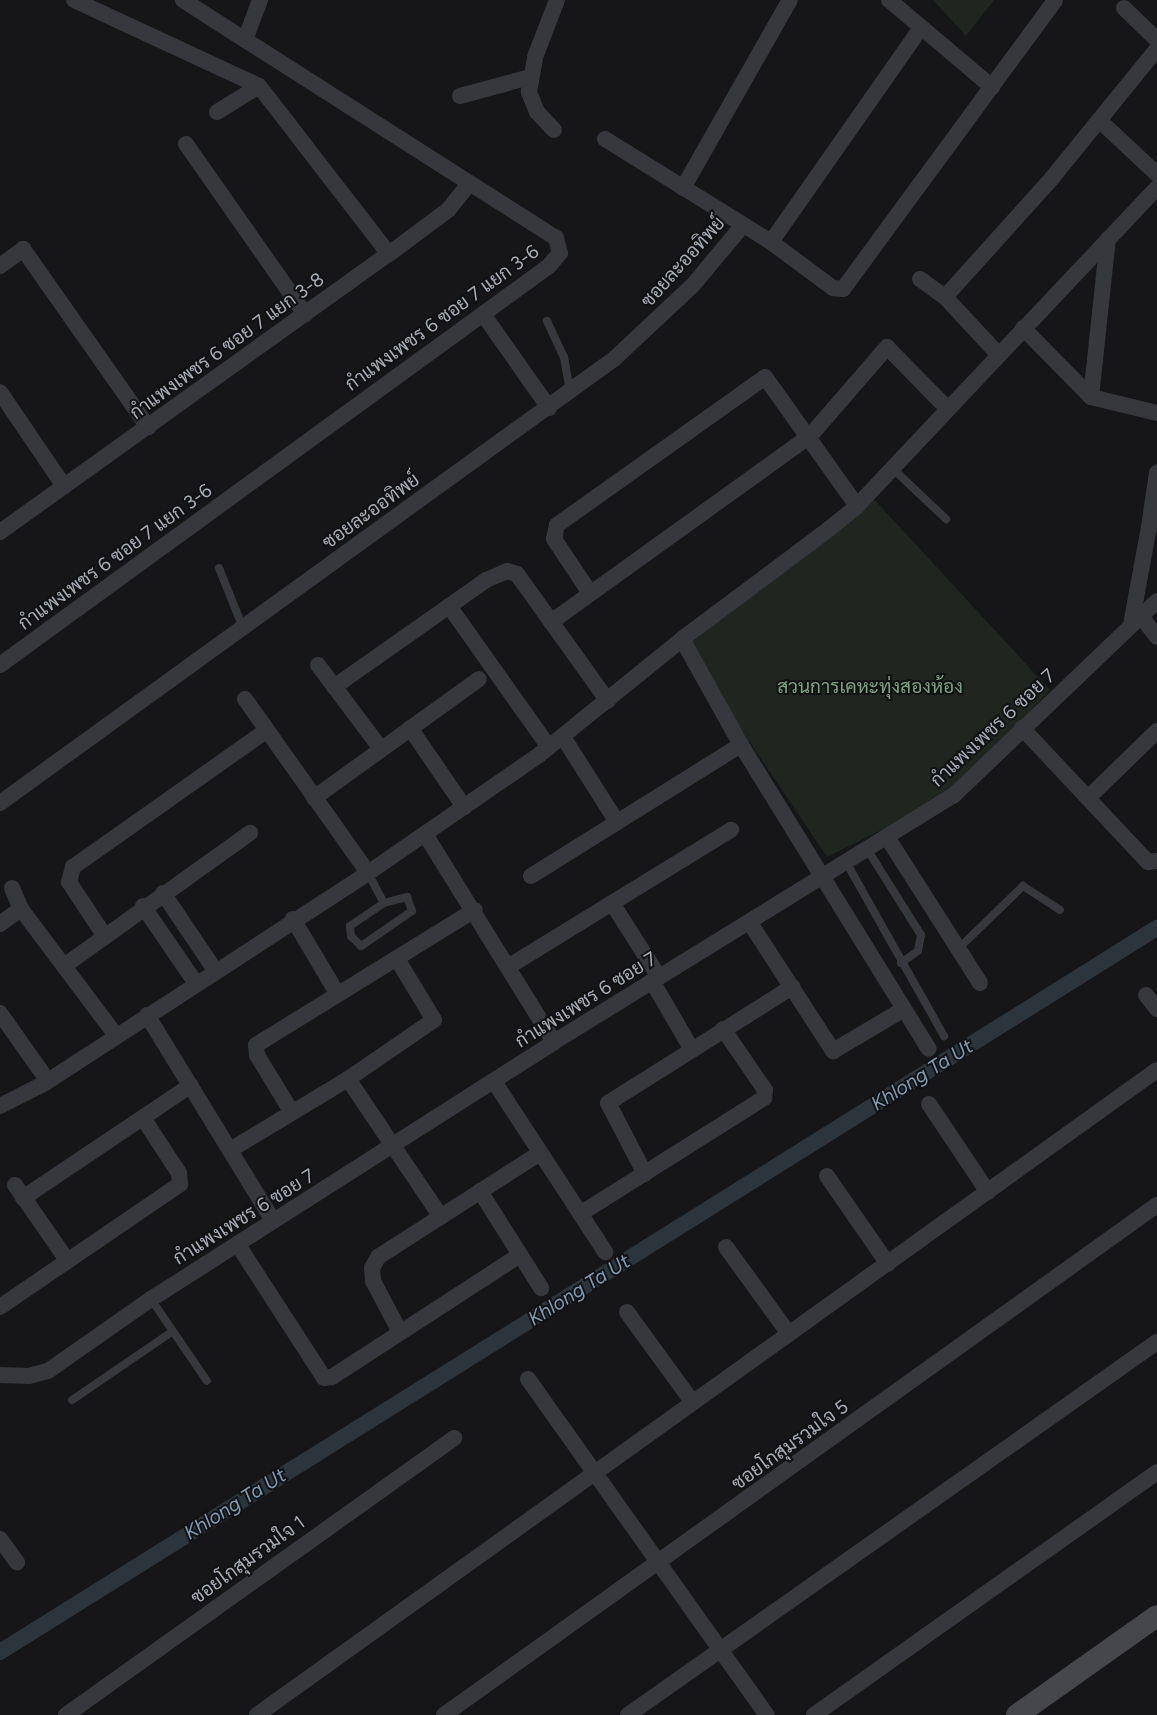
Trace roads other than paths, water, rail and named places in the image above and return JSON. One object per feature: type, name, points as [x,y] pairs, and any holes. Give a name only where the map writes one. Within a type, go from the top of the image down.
[{"type":"street","points":[[74,0],[259,86],[389,254]]},
{"type":"street","name":"กำแพงเพชร 6 ซอย 7 แยก 3-6","points":[[0,665],[483,314],[555,260],[561,245],[183,0]]},
{"type":"street","points":[[245,40],[260,0]]},
{"type":"street","points":[[554,130],[537,112],[530,77],[557,0]]},
{"type":"street","points":[[683,188],[790,0]]},
{"type":"street","points":[[889,0],[920,29],[992,87]]},
{"type":"street","points":[[605,139],[770,242],[833,288],[843,289],[1055,0]]},
{"type":"street","points":[[1124,8],[1157,40]]},
{"type":"street","points":[[770,242],[920,29]]},
{"type":"street","points":[[945,297],[1099,120],[1157,50]]},
{"type":"street","points":[[460,96],[530,77]]},
{"type":"street","points":[[217,112],[259,86]]},
{"type":"street","points":[[1099,120],[1157,174]]},
{"type":"street","points":[[186,144],[305,314]]},
{"type":"street","name":"กำแพงเพชร 6 ซอย 7 แยก 3-8","points":[[0,532],[389,254],[448,210],[469,184]]},
{"type":"street","points":[[0,1106],[48,1081],[115,1034],[368,873],[464,807],[563,737],[682,638],[857,506],[890,467],[1157,188]]},
{"type":"street","name":"ซอยละออทิพย์","points":[[0,803],[570,391],[655,324],[743,225]]},
{"type":"street","points":[[1090,397],[1108,239]]},
{"type":"street","points":[[0,266],[23,250],[148,428]]},
{"type":"street","points":[[920,279],[945,297],[998,354]]},
{"type":"street","points":[[483,314],[548,408]]},
{"type":"street","points":[[1023,328],[1090,397],[1157,413]]},
{"type":"street","points":[[552,622],[590,592],[810,436],[887,347],[947,408]]},
{"type":"street","points":[[590,592],[553,533],[566,517],[620,477],[765,377],[810,436],[857,506]]},
{"type":"street","points":[[0,392],[64,486]]},
{"type":"street","points":[[1157,473],[1153,523],[1136,621],[1157,637]]},
{"type":"street","points":[[334,687],[486,580],[512,571],[552,622],[608,701]]},
{"type":"street","name":"กำแพงเพชร 6 ซอย 7","points":[[0,1376],[29,1376],[48,1371],[152,1299],[238,1245],[272,1221],[495,1083],[554,1042],[954,796],[1022,728],[1157,601]]},
{"type":"street","points":[[449,606],[549,747]]},
{"type":"street","points":[[682,638],[741,745],[929,1048]]},
{"type":"street","points":[[318,665],[381,749]]},
{"type":"street","points":[[314,798],[479,679]]},
{"type":"street","points":[[245,699],[368,873]]},
{"type":"street","points":[[410,728],[464,807]]},
{"type":"street","points":[[1022,728],[1148,862],[1157,861]]},
{"type":"street","points":[[104,935],[69,882],[73,866],[266,731]]},
{"type":"street","points":[[563,737],[617,822]]},
{"type":"street","points":[[1088,798],[1154,740]]},
{"type":"street","points":[[531,876],[741,745]]},
{"type":"street","points":[[508,967],[731,830]]},
{"type":"street","points":[[64,966],[143,906],[250,833]]},
{"type":"street","points":[[425,834],[474,910],[554,1042]]},
{"type":"street","points":[[886,837],[980,984]]},
{"type":"street","points":[[12,888],[22,909],[115,1034]]},
{"type":"street","points":[[163,893],[215,970]]},
{"type":"street","points":[[612,903],[656,979],[691,1048]]},
{"type":"street","points":[[143,906],[195,982]]},
{"type":"street","points":[[0,924],[22,909]]},
{"type":"street","points":[[292,1111],[257,1055],[256,1045],[337,993],[397,959],[474,910]]},
{"type":"street","points":[[293,919],[337,993]]},
{"type":"street","points":[[750,923],[833,1051],[904,1009]]},
{"type":"street","points":[[230,1150],[348,1079],[434,1020],[397,959]]},
{"type":"street","points":[[645,1174],[608,1103],[691,1048],[792,987]]},
{"type":"street","points":[[1146,995],[1157,1009]]},
{"type":"street","points":[[0,1013],[48,1081]]},
{"type":"street","points":[[147,1015],[272,1221]]},
{"type":"street","points":[[580,1214],[645,1174],[766,1094],[723,1029]]},
{"type":"street","points":[[257,1715],[1157,1070]]},
{"type":"street","points":[[348,1079],[441,1217]]},
{"type":"street","points":[[495,1083],[605,1252]]},
{"type":"street","points":[[67,1260],[19,1191],[143,1118],[191,1085]]},
{"type":"street","points":[[929,1104],[988,1192]]},
{"type":"street","points":[[0,1307],[180,1184],[179,1173],[143,1118]]},
{"type":"street","points":[[400,1332],[373,1281],[372,1268],[378,1257],[540,1153]]},
{"type":"street","points":[[827,1176],[888,1264]]},
{"type":"street","points":[[480,1191],[541,1288]]},
{"type":"street","name":"ซอยโกสุมรวมใจ 5","points":[[444,1715],[1157,1205]]},
{"type":"street","points":[[238,1245],[324,1378],[332,1377],[520,1255]]},
{"type":"street","points":[[726,1247],[790,1334]]},
{"type":"street","points":[[628,1312],[693,1404]]},
{"type":"street","points":[[628,1715],[1157,1342]]},
{"type":"street","points":[[528,1379],[767,1715]]},
{"type":"street","name":"ซอยโกสุมรวมใจ 1","points":[[66,1715],[454,1438]]},
{"type":"street","points":[[814,1715],[1157,1472]]},
{"type":"street","points":[[0,1539],[17,1562]]},
{"type":"street","points":[[1017,1715],[1157,1616]]},
{"type":"lane","points":[[547,321],[564,356],[570,391]]},
{"type":"lane","points":[[890,467],[946,519]]},
{"type":"lane","points":[[219,568],[243,628]]},
{"type":"lane","points":[[867,849],[921,935],[918,951],[901,962]]},
{"type":"lane","points":[[846,862],[944,1036]]},
{"type":"lane","points":[[368,873],[384,903]]},
{"type":"lane","points":[[958,949],[1023,886],[1060,910]]},
{"type":"lane","points":[[407,897],[412,911],[361,946],[351,936],[350,926],[384,903],[407,897]]},
{"type":"lane","points":[[152,1299],[207,1380]]},
{"type":"lane","points":[[72,1400],[173,1331]]},
{"type":"waterway","name":"Khlong Ta Ut","points":[[0,1652],[1157,928]]},
{"type":"park label","name":"สวนการเคหะทุ่งสองห้อง","points":[[870,687]]}]
